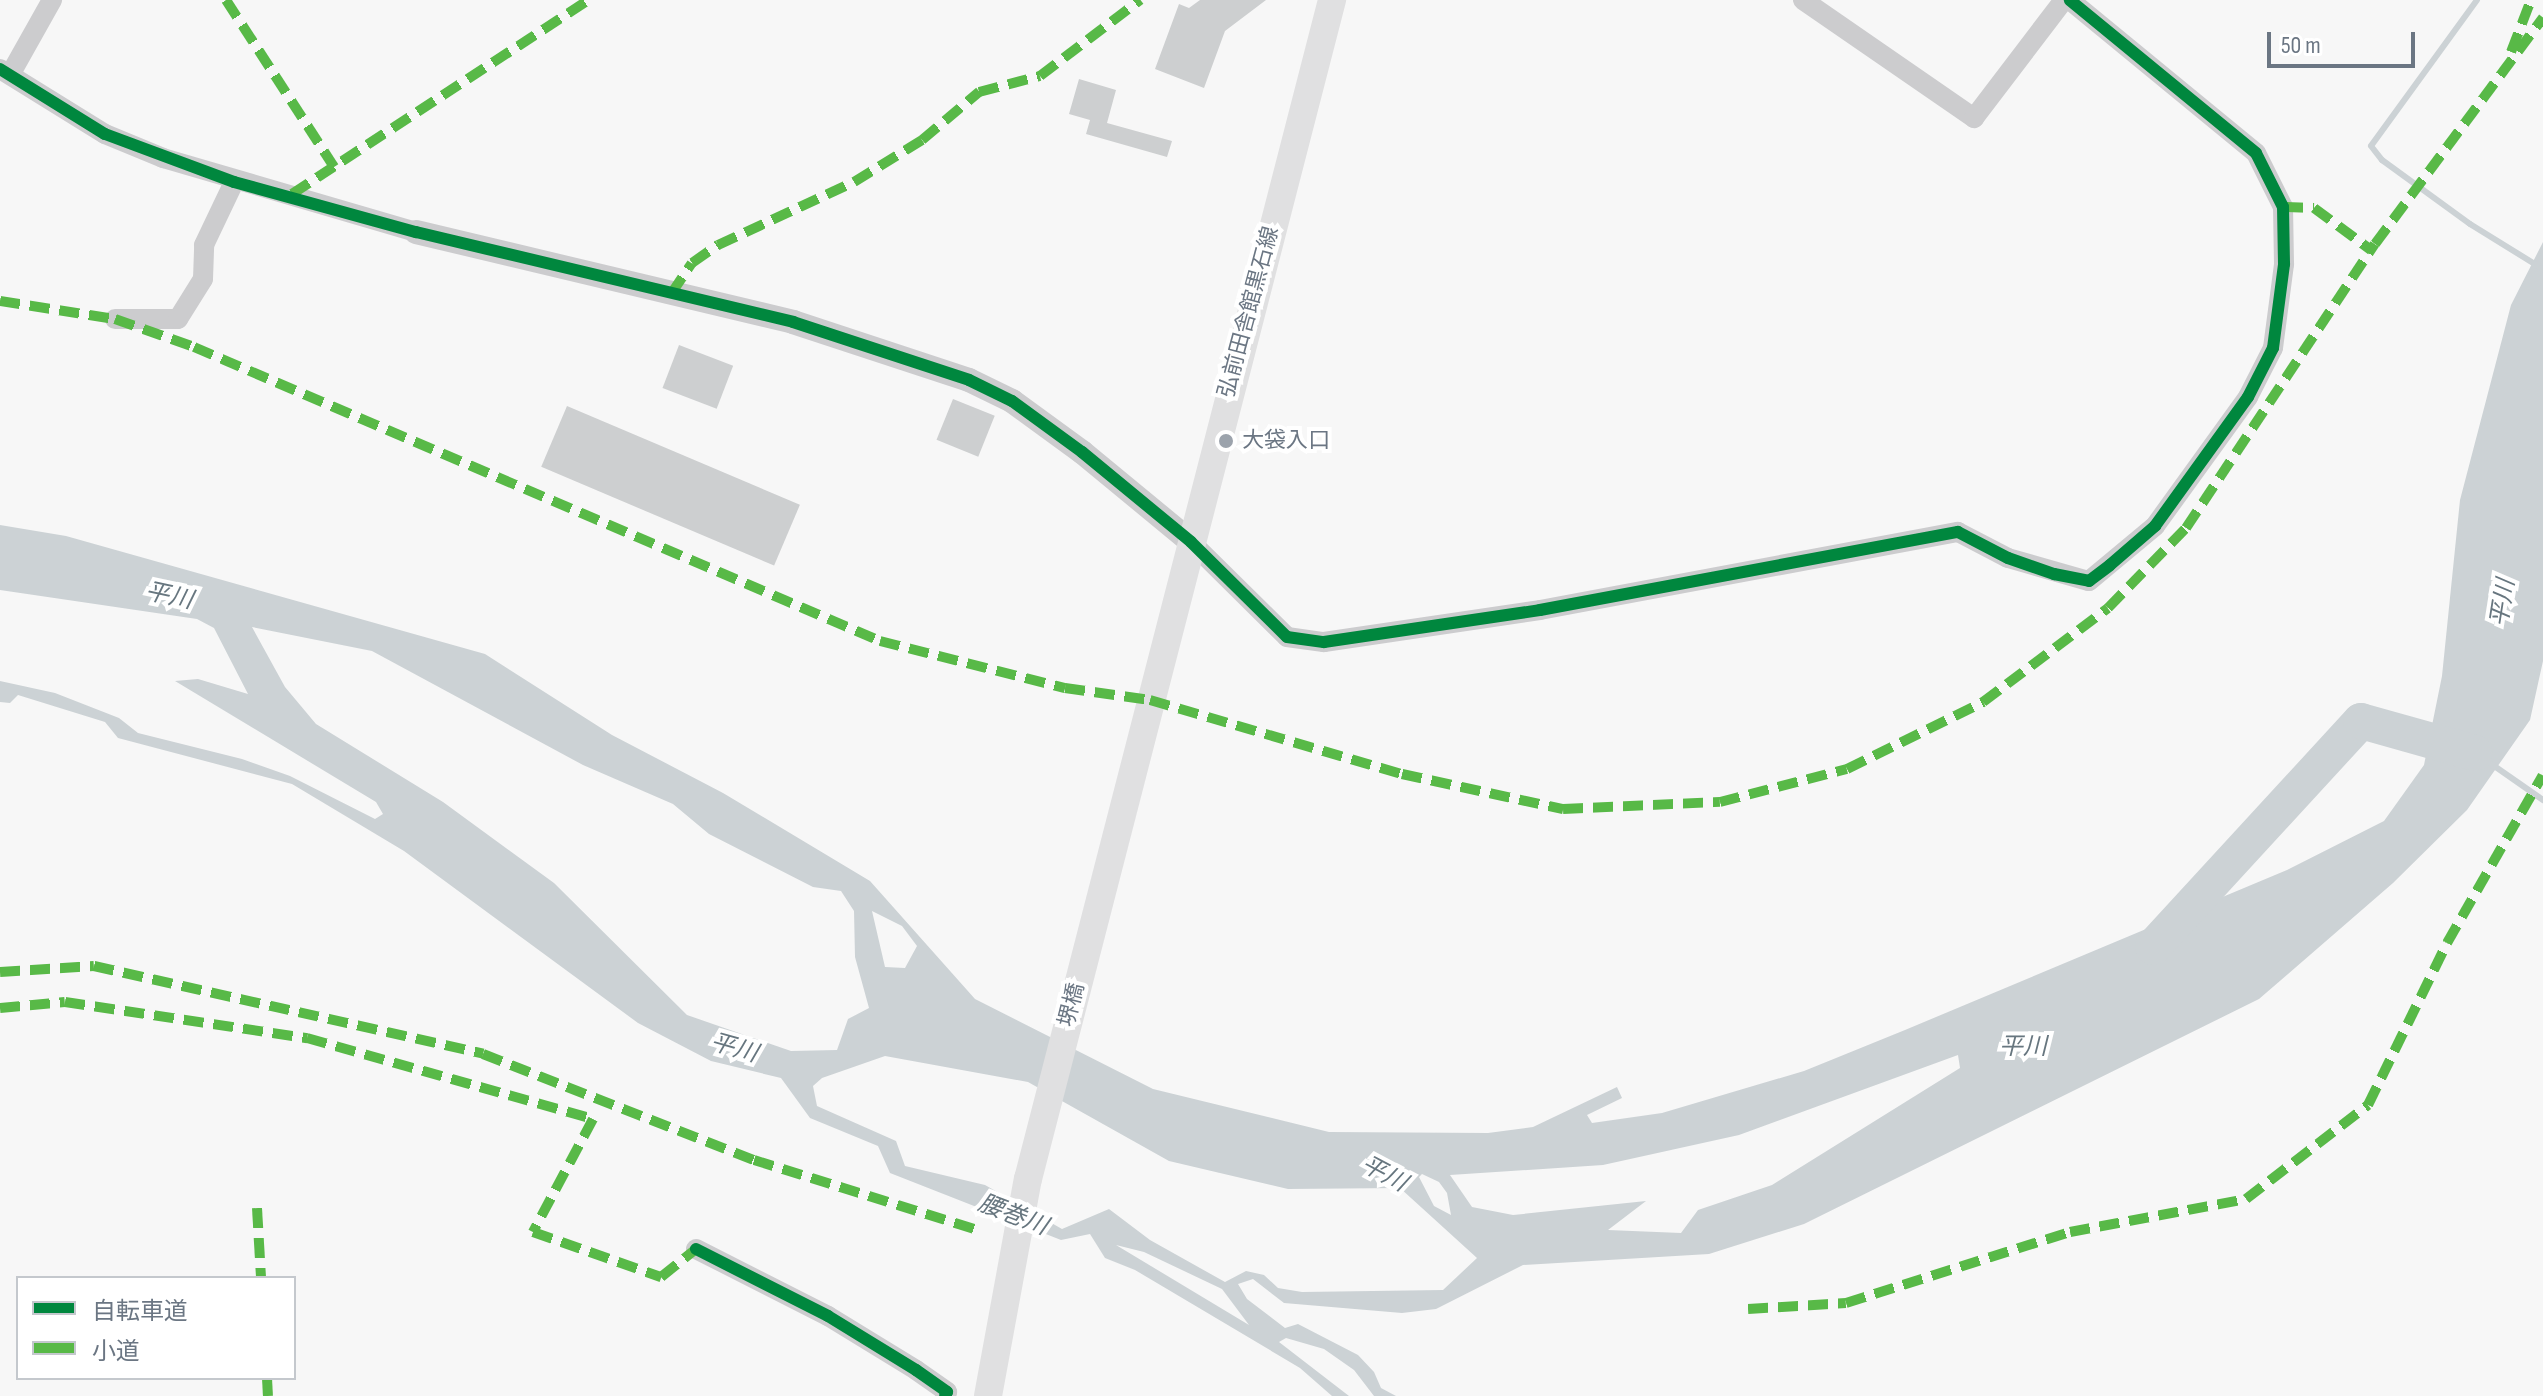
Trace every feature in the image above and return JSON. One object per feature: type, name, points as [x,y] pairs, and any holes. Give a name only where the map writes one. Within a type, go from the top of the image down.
[{"type":"main road","name":"弘前田舎館黒石線","points":[[1145,719],[1332,0]]},
{"type":"main road","name":"堺橋","points":[[988,1396],[1028,1179],[1145,719]]},
{"type":"street","points":[[52,0],[6,71],[105,134],[234,182],[416,232],[793,322],[969,380],[1012,401],[1082,452],[1191,542],[1287,637],[1324,642],[1540,610],[1958,532],[2008,558],[2089,581],[2155,526],[2261,373],[2273,348],[2284,264],[2283,207],[2256,153],[2067,0],[1974,118],[1803,0]]},
{"type":"street","points":[[115,319],[178,319],[203,279],[204,245],[234,182]]},
{"type":"street","points":[[696,1249],[828,1316],[916,1370],[947,1392],[945,1396]]},
{"type":"water","name":"腰巻川","points":[[2543,242],[2543,661],[2530,720],[2467,810],[2393,883],[2259,999],[1804,1224],[1709,1254],[1523,1265],[1436,1309],[1402,1313],[1284,1303],[1253,1279],[1238,1284],[1247,1299],[1285,1328],[1298,1324],[1358,1355],[1374,1372],[1381,1388],[1396,1396],[1374,1396],[1354,1370],[1324,1349],[1286,1338],[1279,1342],[1349,1396],[1332,1396],[1300,1368],[1135,1270],[1105,1258],[1090,1234],[1061,1240],[890,1173],[878,1146],[810,1118],[781,1078],[711,1061],[638,1023],[404,851],[292,784],[118,738],[105,722],[18,695],[10,703],[0,702],[0,681],[55,693],[119,718],[138,733],[242,759],[290,776],[375,819],[383,814],[376,802],[175,681],[198,679],[248,694],[214,628],[197,619],[0,590],[0,525],[66,536],[485,654],[612,735],[723,793],[870,881],[975,999],[1153,1089],[1329,1132],[1488,1133],[1533,1127],[1617,1087],[1622,1098],[1587,1115],[1592,1123],[1662,1113],[1804,1071],[2287,870],[2384,821],[2424,765],[2442,676],[2460,500],[2511,305]],"holes":[[[252,627],[372,651],[583,765],[673,804],[709,834],[813,887],[841,891],[854,911],[855,957],[869,1008],[848,1019],[837,1050],[791,1051],[687,1015],[554,883],[443,802],[316,724],[285,687]],[[872,911],[902,926],[917,946],[905,968],[885,967]],[[1958,1055],[1960,1068],[1772,1185],[1698,1210],[1681,1233],[1608,1230],[1646,1201],[1513,1215],[1472,1207],[1450,1175],[1603,1165],[1739,1135]],[[885,1056],[1028,1082],[1169,1161],[1288,1189],[1400,1188],[1477,1258],[1443,1290],[1302,1292],[1278,1288],[1264,1275],[1246,1271],[1225,1282],[1150,1240],[1109,1209],[1062,1229],[985,1185],[905,1166],[896,1141],[817,1106],[813,1086],[822,1078]],[[1422,1174],[1439,1182],[1447,1193],[1451,1215],[1434,1206],[1419,1177]],[[1116,1245],[1144,1252],[1222,1289],[1249,1325]]]},
{"type":"building","points":[[1200,0],[1266,0],[1225,31],[1204,88],[1155,69],[1179,4],[1189,8]]},
{"type":"building","points":[[1079,79],[1116,90],[1107,123],[1172,141],[1167,157],[1086,134],[1090,120],[1069,114]]},
{"type":"building","points":[[679,345],[733,366],[717,409],[663,388]]},
{"type":"building","points":[[953,399],[995,416],[978,457],[937,440]]},
{"type":"building","points":[[567,406],[800,505],[774,566],[541,467]]},
{"type":"waterway","points":[[2477,0],[2371,146],[2382,160],[2470,224],[2543,269]]},
{"type":"waterway","name":"平川","points":[[2153,947],[2361,721],[2475,753]]},
{"type":"waterway","points":[[2490,763],[2543,800]]},
{"type":"marked path","points":[[226,0],[334,167]]},
{"type":"marked path","points":[[292,194],[589,0]]},
{"type":"marked path","points":[[671,294],[692,263],[718,245],[854,182],[922,140],[979,92],[1040,76],[1140,0]]},
{"type":"marked path","points":[[2511,52],[2531,0]]},
{"type":"marked path","points":[[0,301],[115,319],[194,347],[880,641],[1065,688],[1150,700],[1402,774],[1563,809],[1720,802],[1847,769],[1983,702],[2108,608],[2186,528],[2375,244],[2543,18]]},
{"type":"marked path","points":[[2283,207],[2314,208],[2371,250]]},
{"type":"marked path","points":[[1748,1309],[1846,1303],[2070,1232],[2246,1199],[2368,1105],[2447,943],[2543,775]]},
{"type":"marked path","points":[[0,972],[94,966],[483,1054],[754,1160],[978,1230]]},
{"type":"marked path","points":[[0,1008],[65,1002],[307,1038],[593,1119],[533,1232],[661,1277],[696,1249]]},
{"type":"marked path","points":[[257,1208],[261,1276]]},
{"type":"marked path","points":[[267,1380],[268,1396]]},
{"type":"cycle path","points":[[0,69],[105,134],[234,182],[416,232],[793,322],[969,380],[1012,401],[1082,452],[1191,542],[1287,637],[1324,642],[1540,610],[1958,532],[2008,558],[2054,574],[2089,581],[2110,565],[2155,526],[2248,397],[2273,348],[2284,264],[2283,207],[2256,153],[2070,0]]},
{"type":"cycle path","points":[[696,1249],[828,1316],[916,1370],[947,1392],[945,1396]]},
{"type":"place","name":"大袋入口","points":[[1226,441]]}]
